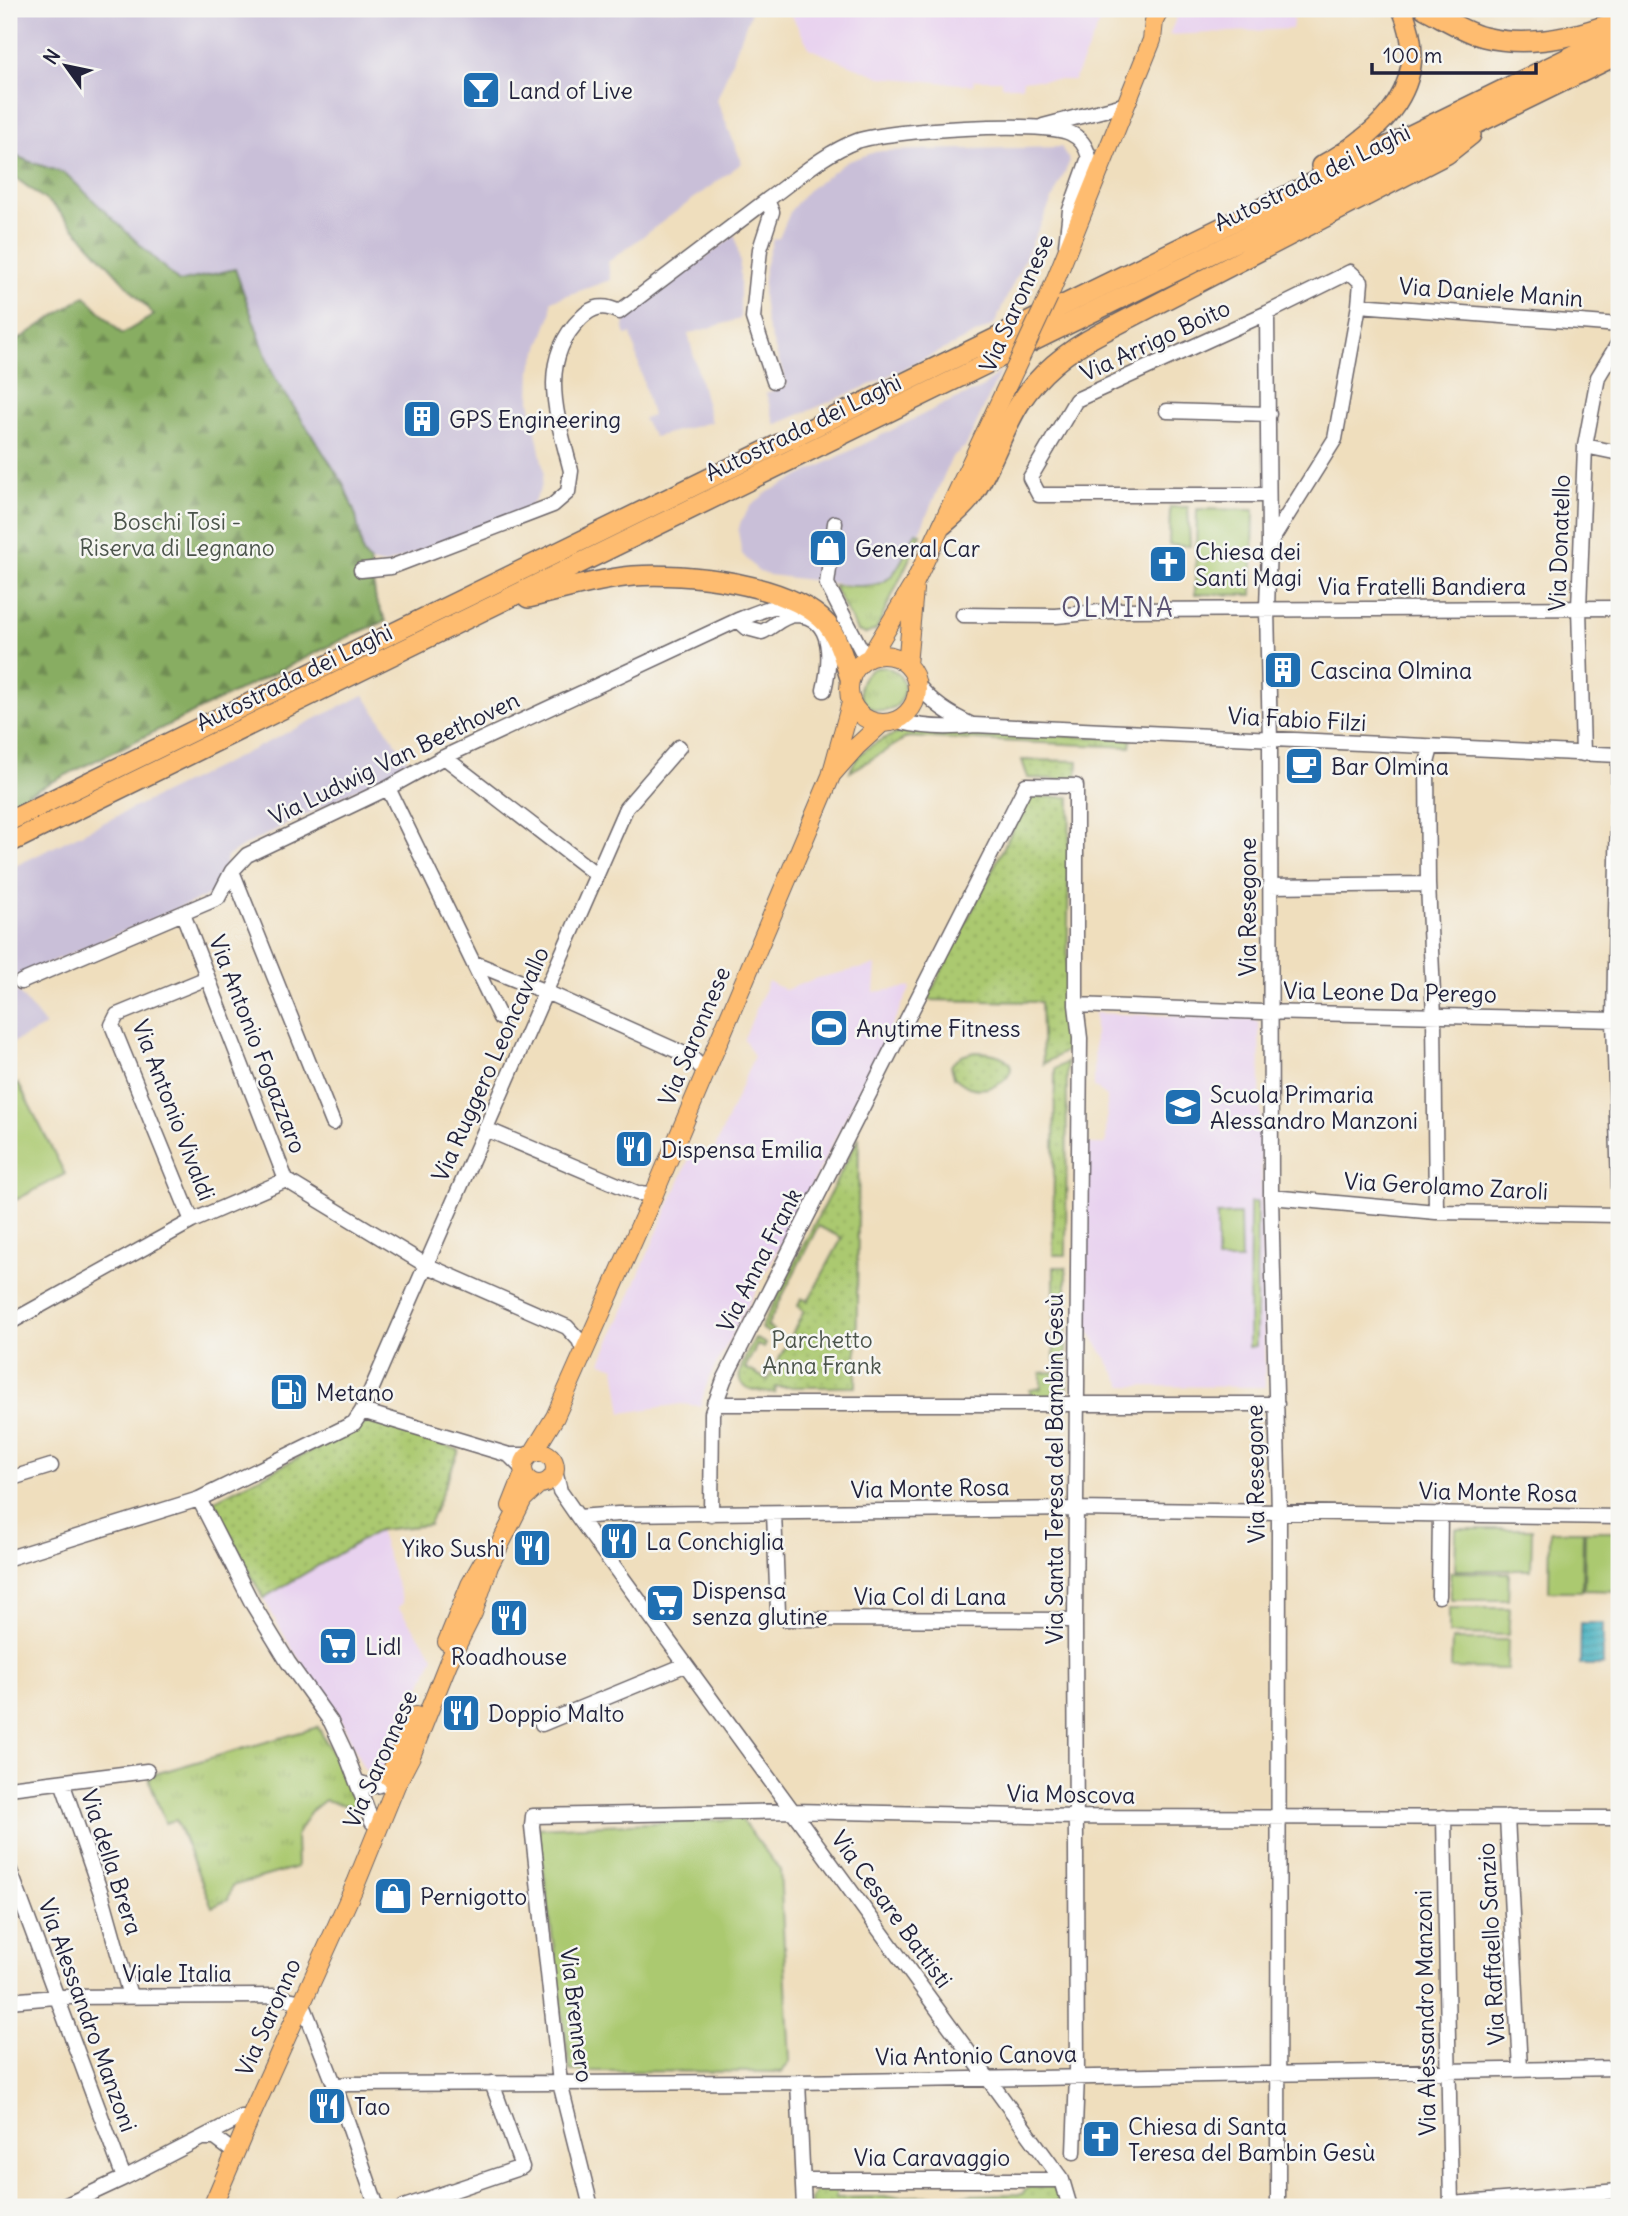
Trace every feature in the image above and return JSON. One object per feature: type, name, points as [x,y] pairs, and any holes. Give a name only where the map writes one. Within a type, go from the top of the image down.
[{"type":"highway","points":[[1144,265],[1340,155],[1383,121],[1395,106],[1410,76],[1412,48],[1402,9]]},
{"type":"highway","points":[[1425,9],[1482,37],[1535,43],[1591,31],[1619,20]]},
{"type":"highway","name":"Autostrada dei Laghi","points":[[9,821],[1619,33]]},
{"type":"highway","name":"Autostrada dei Laghi","points":[[9,844],[1619,54]]},
{"type":"highway","points":[[943,525],[961,509],[975,491],[1020,402],[1055,362],[1101,333],[1447,154],[1494,115]]},
{"type":"highway","points":[[493,607],[631,576],[705,578],[772,592],[807,608],[827,624],[836,638],[850,678]]},
{"type":"main road","name":"Via Saronnese","points":[[369,1847],[380,1828],[448,1663],[472,1613],[489,1566],[540,1471],[549,1430],[654,1194],[831,776],[851,703],[850,678],[868,658],[915,582],[943,525],[1049,296],[1152,40],[1154,21],[1160,9]]},
{"type":"main road","name":"Via Saronnese","points":[[1152,40],[1165,25],[1172,9]]},
{"type":"main road","name":"Via Saronnese","points":[[907,665],[915,582]]},
{"type":"main road","points":[[868,658],[885,654],[895,657],[907,665],[915,675],[917,684]]},
{"type":"main road","name":"Via Saronnese","points":[[831,776],[856,747],[913,706],[917,684]]},
{"type":"main road","points":[[851,703],[861,716],[889,722]]},
{"type":"main road","name":"Via Saronnese","points":[[369,1847],[372,1822],[388,1780],[466,1594],[511,1507],[540,1471]]},
{"type":"main road","name":"Via Saronno","points":[[212,2207],[357,1881],[369,1847]]},
{"type":"street","points":[[1038,127],[1127,104]]},
{"type":"street","points":[[361,570],[391,567],[533,514],[564,497],[571,483],[571,471],[553,392],[554,368],[562,344],[577,322],[589,310],[608,306],[619,312],[767,200],[835,152],[858,141],[908,132],[1038,127],[1076,136],[1083,142],[1089,157],[1070,210],[1064,257]]},
{"type":"street","points":[[767,200],[772,212],[757,269],[753,318],[774,381]]},
{"type":"street","name":"Via Arrigo Boito","points":[[1268,495],[1039,495],[1030,478],[1076,400],[1350,272],[1361,282],[1359,305]]},
{"type":"street","points":[[1269,544],[1335,439],[1359,305]]},
{"type":"street","name":"Via Daniele Manin","points":[[1359,305],[1619,325]]},
{"type":"street","name":"Via Resegone","points":[[1267,313],[1271,1198],[1279,1512],[1278,2207]]},
{"type":"street","name":"Via Donatello","points":[[1583,754],[1578,608],[1585,446],[1598,377],[1619,342]]},
{"type":"street","points":[[1167,411],[1269,414]]},
{"type":"street","points":[[1585,446],[1619,453]]},
{"type":"street","points":[[835,523],[827,584],[868,658]]},
{"type":"street","name":"Via Ludwig Van Beethoven","points":[[20,982],[218,898],[232,870],[247,855],[388,788],[444,757],[738,620],[790,604],[807,608]]},
{"type":"street","name":"Via Fratelli Bandiera","points":[[962,615],[1056,616],[1121,610],[1619,608]]},
{"type":"street","points":[[738,620],[747,628],[762,632],[786,617],[795,615],[808,618],[818,626],[828,642],[830,662],[824,690]]},
{"type":"street","name":"Via Fabio Filzi","points":[[917,684],[928,698],[947,713],[974,725]]},
{"type":"street","name":"Via Fabio Filzi","points":[[889,722],[1619,755]]},
{"type":"street","name":"Via Ruggero Leoncavallo","points":[[362,1411],[626,808],[679,747]]},
{"type":"street","points":[[1431,748],[1427,763],[1427,884],[1434,1016],[1436,1212]]},
{"type":"street","points":[[1619,755],[1616,1020],[1619,1188]]},
{"type":"street","points":[[444,757],[597,875]]},
{"type":"street","name":"Via Anna Frank","points":[[710,1514],[711,1422],[714,1404],[724,1380],[1026,785],[1076,786]]},
{"type":"street","name":"Via Santa Teresa del Bambin Gesù","points":[[1074,2152],[1077,2076],[1075,1620],[1080,1038],[1076,1005],[1076,786]]},
{"type":"street","points":[[388,788],[500,1018]]},
{"type":"street","points":[[232,870],[332,1123]]},
{"type":"street","points":[[1270,886],[1427,884]]},
{"type":"street","name":"Via Antonio Fogazzaro","points":[[183,914],[286,1180],[426,1265],[567,1328],[579,1340],[584,1352]]},
{"type":"street","points":[[474,963],[691,1057],[705,1072]]},
{"type":"street","name":"Via Antonio Vivaldi","points":[[192,1221],[112,1025],[117,1015],[207,978]]},
{"type":"street","name":"Via Leone Da Perego","points":[[1076,1005],[1616,1020]]},
{"type":"street","points":[[486,1129],[637,1194],[654,1194]]},
{"type":"street","points":[[9,1323],[192,1221],[286,1180]]},
{"type":"street","name":"Via Gerolamo Zaroli","points":[[1271,1198],[1436,1212],[1619,1215]]},
{"type":"street","points":[[714,1404],[1277,1404]]},
{"type":"street","points":[[9,1558],[199,1499],[354,1423],[362,1411],[509,1455],[540,1471]]},
{"type":"street","points":[[9,1479],[51,1466]]},
{"type":"street","name":"Via Cesare Battisti","points":[[540,1471],[578,1517],[1062,2180]]},
{"type":"street","points":[[199,1499],[252,1603],[288,1662],[331,1722],[358,1782],[372,1822]]},
{"type":"street","name":"Via Monte Rosa","points":[[578,1517],[618,1514],[1077,1509],[1619,1517]]},
{"type":"street","name":"Via Col di Lana","points":[[774,1513],[778,1612],[785,1619],[1075,1620]]},
{"type":"street","points":[[1439,1596],[1440,1513]]},
{"type":"street","points":[[542,1724],[685,1665]]},
{"type":"street","points":[[9,1788],[147,1771]]},
{"type":"street","points":[[358,1782],[378,1786],[388,1780]]},
{"type":"street","name":"Via della Brera","points":[[62,1782],[102,1896],[130,1996]]},
{"type":"street","name":"Via Moscova","points":[[531,1826],[533,1816],[793,1811],[1076,1817],[1619,1818]]},
{"type":"street","name":"Via Alessandro Manzoni","points":[[1444,1817],[1451,2206]]},
{"type":"street","name":"Via Raffaello Sanzio","points":[[1507,1817],[1520,2069]]},
{"type":"street","name":"Via Brennero","points":[[531,1826],[561,2083],[591,2207]]},
{"type":"street","name":"Via Alessandro Manzoni","points":[[9,1868],[124,2178]]},
{"type":"street","name":"Viale Italia","points":[[9,2001],[55,1997],[274,1996],[302,2003]]},
{"type":"street","points":[[302,2003],[377,2207]]},
{"type":"street","name":"Via Antonio Canova","points":[[335,2087],[347,2084],[798,2082],[1619,2068]]},
{"type":"street","points":[[798,2082],[804,2207]]},
{"type":"street","points":[[404,2207],[522,2167],[492,2083]]},
{"type":"street","points":[[62,2207],[242,2118],[250,2118]]},
{"type":"street","points":[[202,2138],[215,2138],[235,2153]]},
{"type":"street","name":"Via Caravaggio","points":[[803,2180],[1062,2180]]},
{"type":"street","points":[[1062,2180],[1070,2207]]},
{"type":"street","points":[[1451,2206],[1619,2190]]},
{"type":"shaded area","points":[[9,9],[752,9],[717,100],[742,163],[608,262],[610,280],[551,301],[551,315],[531,369],[530,401],[544,472],[541,488],[534,502],[524,511],[384,565],[370,562],[363,554],[356,516],[343,483],[273,375],[235,270],[179,282],[66,174],[13,155],[9,150]]},
{"type":"shaded area","points":[[788,9],[1106,9],[1074,80],[1023,80],[1022,86],[1001,86],[1001,80],[974,80],[973,85],[881,77],[810,49]]},
{"type":"shaded area","points":[[1180,9],[1295,9],[1292,29],[1169,35]]},
{"type":"shaded area","points":[[1061,147],[1070,161],[994,325],[872,384],[775,425],[766,393],[787,385],[766,322],[763,296],[765,267],[773,239],[779,238],[791,210],[807,191],[846,162],[878,151]]},
{"type":"shaded area","points":[[735,235],[740,262],[740,319],[688,334],[711,422],[654,437],[643,419],[652,416],[631,334],[626,335],[624,329],[625,318]]},
{"type":"shaded area","points":[[1001,370],[966,446],[952,457],[919,533],[917,532],[897,569],[886,582],[866,587],[769,575],[758,571],[742,554],[738,531],[741,521],[750,507],[766,493],[944,404],[982,388]]},
{"type":"shaded area","points":[[364,695],[409,763],[227,857],[219,891],[11,979],[14,987],[46,1026],[12,1043],[9,1042],[9,869]]},
{"type":"shaded area","points":[[876,965],[874,992],[911,987],[806,1197],[709,1378],[700,1406],[681,1404],[622,1413],[615,1367],[601,1362],[694,1147],[712,1155],[754,1056],[744,1039],[768,981],[785,990],[817,978]]},
{"type":"shaded area","points":[[1095,1013],[1253,1019],[1259,1023],[1265,1387],[1123,1386],[1086,1326],[1086,1144],[1106,1144],[1107,1096],[1094,1087]]},
{"type":"shaded area","points":[[379,1530],[403,1603],[398,1607],[434,1656],[386,1767],[376,1775],[369,1774],[363,1767],[337,1711],[292,1649],[263,1598]]},
{"type":"green space","name":"Boschi Tosi - Riserva di Legnano","points":[[9,150],[13,155],[66,174],[179,282],[235,269],[273,375],[343,483],[356,516],[363,554],[370,562],[376,601],[386,621],[354,634],[9,803],[9,346],[85,296],[122,334],[154,315],[55,207],[9,173]]},
{"type":"green space","points":[[1170,507],[1188,507],[1190,546],[1169,545]]},
{"type":"green space","points":[[1197,509],[1254,510],[1252,595],[1195,594]]},
{"type":"green space","points":[[916,532],[921,534],[876,630],[866,634],[857,631],[833,585],[868,586],[888,579],[901,562]]},
{"type":"green space","points":[[882,667],[897,674],[904,689],[897,704],[882,711],[867,704],[860,689],[867,674]]},
{"type":"green space","points":[[908,730],[1131,739],[1130,747],[908,737],[850,772],[859,756],[873,744]]},
{"type":"green space","points":[[1022,760],[1078,761],[1077,780],[1028,778]]},
{"type":"green space","points":[[1029,797],[1070,797],[1066,1051],[1043,1064],[1041,1002],[927,1000]]},
{"type":"green space","points":[[975,1052],[995,1054],[1006,1059],[1011,1066],[1009,1074],[1003,1081],[982,1089],[963,1084],[954,1077],[951,1066],[958,1058]]},
{"type":"green space","points":[[1067,1062],[1066,1255],[1053,1255],[1055,1069]]},
{"type":"green space","points":[[18,1083],[65,1174],[16,1200],[9,1187],[9,1088]]},
{"type":"green space","name":"Parchetto Anna Frank","points":[[859,1137],[856,1387],[776,1387],[775,1393],[748,1388],[742,1384],[740,1370],[755,1338],[766,1344],[764,1348],[757,1345],[745,1368],[768,1380],[804,1311],[798,1306],[801,1298],[808,1301],[842,1238],[818,1226],[767,1326],[773,1330],[771,1334],[761,1328]]},
{"type":"green space","points":[[1250,1202],[1257,1202],[1256,1346],[1249,1347]]},
{"type":"green space","points":[[1240,1214],[1241,1260],[1217,1260],[1217,1215]]},
{"type":"green space","points":[[1054,1267],[1066,1267],[1066,1364],[1054,1360]]},
{"type":"green space","points":[[1053,1372],[1067,1376],[1067,1389],[1063,1398],[1031,1400],[1030,1390],[1041,1388],[1041,1373]]},
{"type":"green space","points":[[370,1421],[459,1450],[429,1525],[379,1530],[263,1598],[213,1501]]},
{"type":"green space","points":[[1456,1529],[1532,1529],[1531,1570],[1455,1570]]},
{"type":"green space","points":[[1550,1531],[1583,1531],[1582,1591],[1549,1591]]},
{"type":"green space","points":[[1585,1531],[1618,1531],[1617,1591],[1584,1590]]},
{"type":"green space","points":[[1450,1572],[1509,1573],[1508,1600],[1451,1600]]},
{"type":"green space","points":[[1449,1608],[1510,1608],[1508,1635],[1449,1634]]},
{"type":"green space","points":[[1452,1640],[1508,1640],[1507,1669],[1451,1668]]},
{"type":"green space","points":[[318,1727],[358,1800],[352,1807],[325,1800],[310,1812],[296,1836],[297,1867],[232,1886],[228,1900],[212,1907],[176,1820],[165,1823],[148,1776]]},
{"type":"green space","points":[[741,1819],[780,1870],[790,2061],[782,2072],[570,2071],[538,1828]]},
{"type":"green space","points":[[1052,2186],[1062,2207],[811,2207],[811,2198],[818,2189],[836,2190],[836,2198],[1022,2194],[1028,2187]]},
{"type":"water","points":[[1581,1623],[1603,1623],[1603,1665],[1580,1665]]},
{"type":"place","name":"Land of Live","points":[[481,90]]},
{"type":"place","name":"GPS Engineering","points":[[422,419]]},
{"type":"place","name":"General Car","points":[[828,548]]},
{"type":"place","name":"Chiesa dei Santi Magi","points":[[1168,564]]},
{"type":"place","name":"Cascina Olmina","points":[[1283,670]]},
{"type":"place","name":"Bar Olmina","points":[[1304,766]]},
{"type":"place","name":"Anytime Fitness","points":[[829,1028]]},
{"type":"place","name":"Scuola Primaria Alessandro Manzoni","points":[[1183,1107]]},
{"type":"place","name":"Dispensa Emilia","points":[[634,1149]]},
{"type":"place","name":"Metano","points":[[289,1392]]},
{"type":"place","name":"La Conchiglia","points":[[619,1541]]},
{"type":"place","name":"Yiko Sushi","points":[[532,1548]]},
{"type":"place","name":"Dispensa senza glutine","points":[[665,1603]]},
{"type":"place","name":"Roadhouse","points":[[509,1618]]},
{"type":"place","name":"Lidl","points":[[338,1646]]},
{"type":"place","name":"Doppio Malto","points":[[461,1713]]},
{"type":"place","name":"Pernigotto","points":[[393,1896]]},
{"type":"place","name":"Tao","points":[[327,2106]]},
{"type":"place","name":"Chiesa di Santa Teresa del Bambin Gesù","points":[[1101,2139]]},
{"type":"district","name":"OLMINA","points":[[1118,607]]}]
